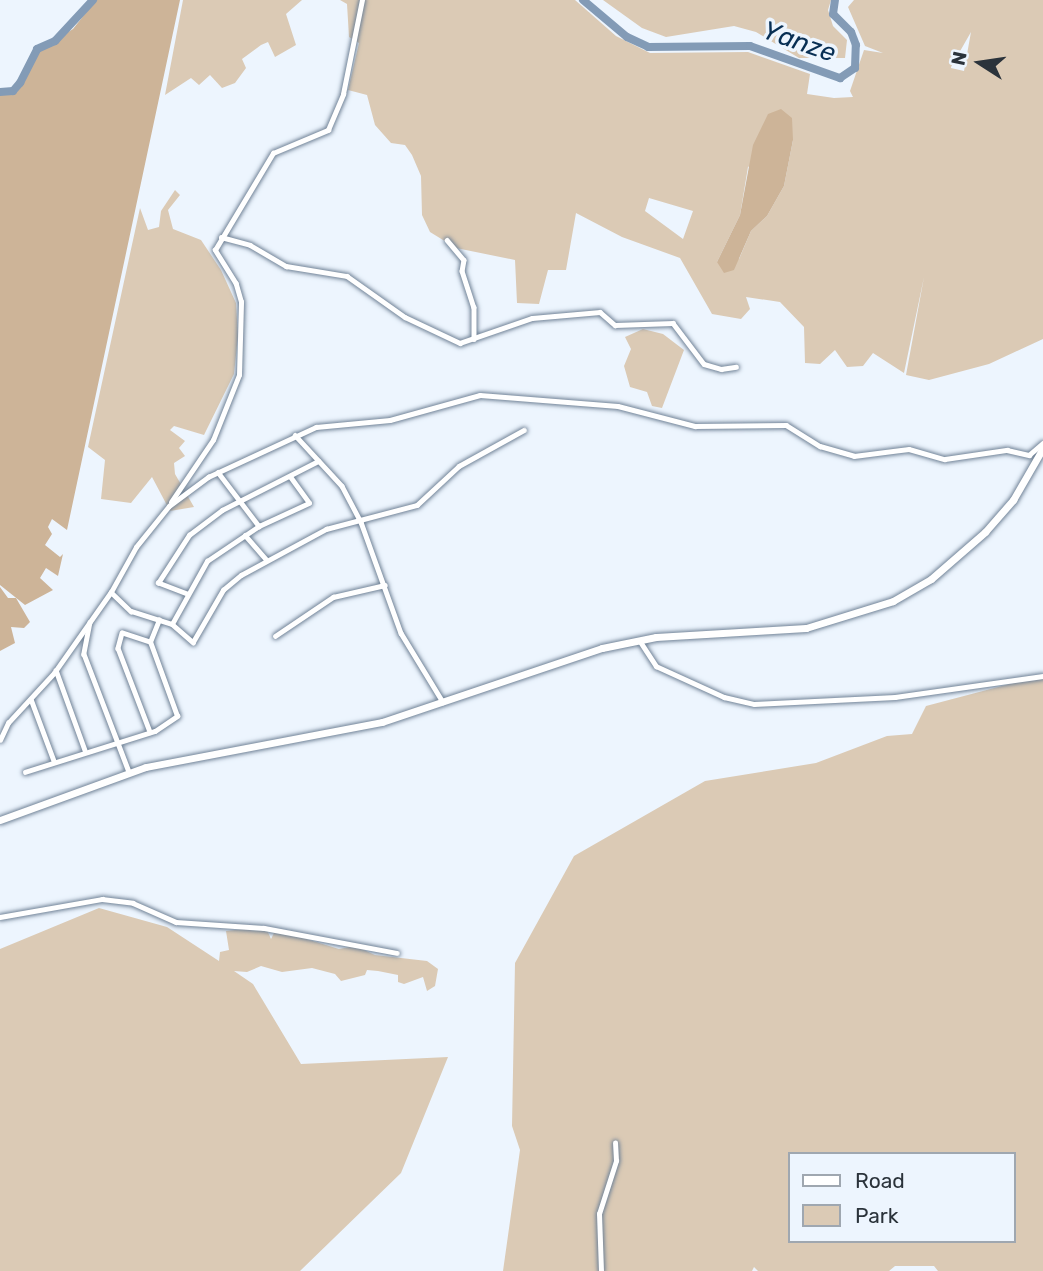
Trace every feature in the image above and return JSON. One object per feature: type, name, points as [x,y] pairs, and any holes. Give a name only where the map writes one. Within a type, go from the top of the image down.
[{"type":"highway","points":[[0,820],[129,772],[201,755],[336,734],[443,702],[577,656],[640,641],[806,628],[894,601],[931,579],[980,538],[1013,500],[1043,447]]},
{"type":"street","points":[[0,740],[8,723],[56,670],[111,592],[136,547],[169,506],[213,440],[239,375],[241,302],[236,284],[215,250],[273,153],[328,130],[343,94],[362,0]]},
{"type":"street","points":[[221,237],[250,244],[286,266],[347,276],[444,338],[460,343],[545,315],[600,312],[615,325],[673,323],[704,364],[721,369],[736,367]]},
{"type":"street","points":[[447,240],[464,260],[462,271],[474,307],[474,339]]},
{"type":"street","points":[[169,506],[218,472],[295,435],[325,426],[390,420],[481,395],[618,406],[695,426],[786,425],[820,446],[854,456],[909,449],[945,459],[1007,450],[1026,455],[1043,447]]},
{"type":"street","points":[[111,592],[131,611],[172,624],[193,642],[228,585],[267,560],[326,529],[361,522],[417,505],[459,466],[524,430]]},
{"type":"street","points":[[295,435],[342,486],[361,522],[401,633],[443,702]]},
{"type":"street","points":[[187,594],[158,583],[189,535],[243,499],[318,461]]},
{"type":"street","points":[[218,472],[243,499],[259,526]]},
{"type":"street","points":[[172,624],[207,561],[259,526],[309,503],[289,477]]},
{"type":"street","points":[[245,535],[267,560]]},
{"type":"street","points":[[275,636],[333,597],[385,585]]},
{"type":"street","points":[[91,618],[84,654],[129,772]]},
{"type":"street","points":[[25,772],[85,750],[150,732],[177,716],[150,642],[159,620]]},
{"type":"street","points":[[150,642],[122,633],[118,648],[150,732]]},
{"type":"street","points":[[640,641],[656,666],[724,697],[754,704],[895,697],[1043,676]]},
{"type":"street","points":[[56,670],[85,750]]},
{"type":"street","points":[[31,699],[54,761]]},
{"type":"street","points":[[0,917],[102,899],[133,903],[176,922],[264,928],[397,953]]},
{"type":"street","points":[[601,1271],[599,1214],[616,1161],[615,1143]]},
{"type":"green space","points":[[183,0],[302,0],[286,14],[296,45],[275,57],[268,42],[261,45],[242,59],[246,68],[235,83],[222,88],[210,75],[199,85],[191,78],[165,95]]},
{"type":"green space","points":[[340,0],[575,0],[616,36],[650,53],[748,52],[810,74],[807,94],[834,98],[853,97],[850,91],[864,50],[883,53],[865,46],[848,7],[854,0],[1043,0],[1043,339],[989,364],[929,380],[906,375],[924,277],[904,373],[873,353],[863,366],[847,367],[835,350],[820,364],[805,363],[804,327],[780,302],[746,297],[750,309],[741,319],[712,314],[680,258],[622,237],[576,213],[566,270],[548,270],[539,304],[517,303],[515,260],[456,248],[430,232],[422,215],[421,176],[412,155],[405,145],[391,143],[375,125],[367,95],[348,90],[359,43],[349,37],[347,4]],"holes":[[[971,32],[964,71],[951,68],[951,67]],[[793,140],[784,186],[767,216],[751,231],[739,259],[717,262],[740,215],[748,167]],[[649,198],[693,211],[683,239],[645,211]]]},
{"type":"green space","points":[[603,0],[831,0],[828,10],[833,26],[847,40],[845,58],[799,58],[756,32],[734,26],[666,37],[642,28]]},
{"type":"green space","points":[[175,190],[180,195],[168,210],[173,229],[201,240],[221,270],[236,303],[238,336],[234,374],[204,435],[174,426],[170,430],[185,441],[179,448],[185,456],[174,463],[175,474],[194,507],[170,511],[152,477],[131,503],[101,499],[105,460],[88,447],[140,208],[148,230],[159,227],[161,211]]},
{"type":"green space","points":[[643,329],[663,334],[684,350],[662,408],[652,406],[647,392],[630,387],[624,366],[631,349],[625,337]]},
{"type":"green space","points":[[1028,679],[1043,679],[1043,1271],[938,1271],[934,1266],[895,1266],[889,1271],[758,1271],[754,1267],[752,1271],[503,1271],[520,1150],[512,1126],[515,963],[574,856],[705,781],[816,763],[887,736],[912,734],[926,706]]},
{"type":"green space","points":[[99,908],[167,927],[219,961],[220,952],[229,950],[226,931],[252,928],[267,930],[271,939],[274,933],[290,934],[339,949],[355,946],[375,955],[427,961],[438,969],[435,986],[427,991],[423,977],[404,984],[398,982],[398,975],[378,971],[367,970],[365,975],[341,981],[335,974],[312,968],[282,972],[261,966],[247,972],[234,971],[253,984],[301,1064],[448,1057],[401,1173],[300,1271],[0,1271],[0,949]]},
{"type":"shaded area","points":[[96,0],[180,0],[67,530],[52,519],[48,527],[52,534],[45,545],[60,557],[63,554],[58,576],[46,568],[40,578],[53,590],[25,605],[0,585],[0,95],[14,94],[39,50],[73,29]]},
{"type":"shaded area","points":[[781,109],[792,118],[793,140],[784,186],[767,216],[751,231],[734,270],[724,273],[717,262],[740,215],[753,145],[768,114]]},
{"type":"shaded area","points":[[0,587],[8,598],[16,598],[30,622],[24,628],[11,627],[15,643],[0,651]]},
{"type":"waterway","name":"Yanze","points":[[0,92],[13,91],[20,83],[37,49],[55,41],[93,0]]},
{"type":"waterway","name":"Yanze","points":[[583,0],[627,37],[648,47],[750,46],[840,78],[855,68],[856,45],[851,32],[833,14],[835,0]]}]
